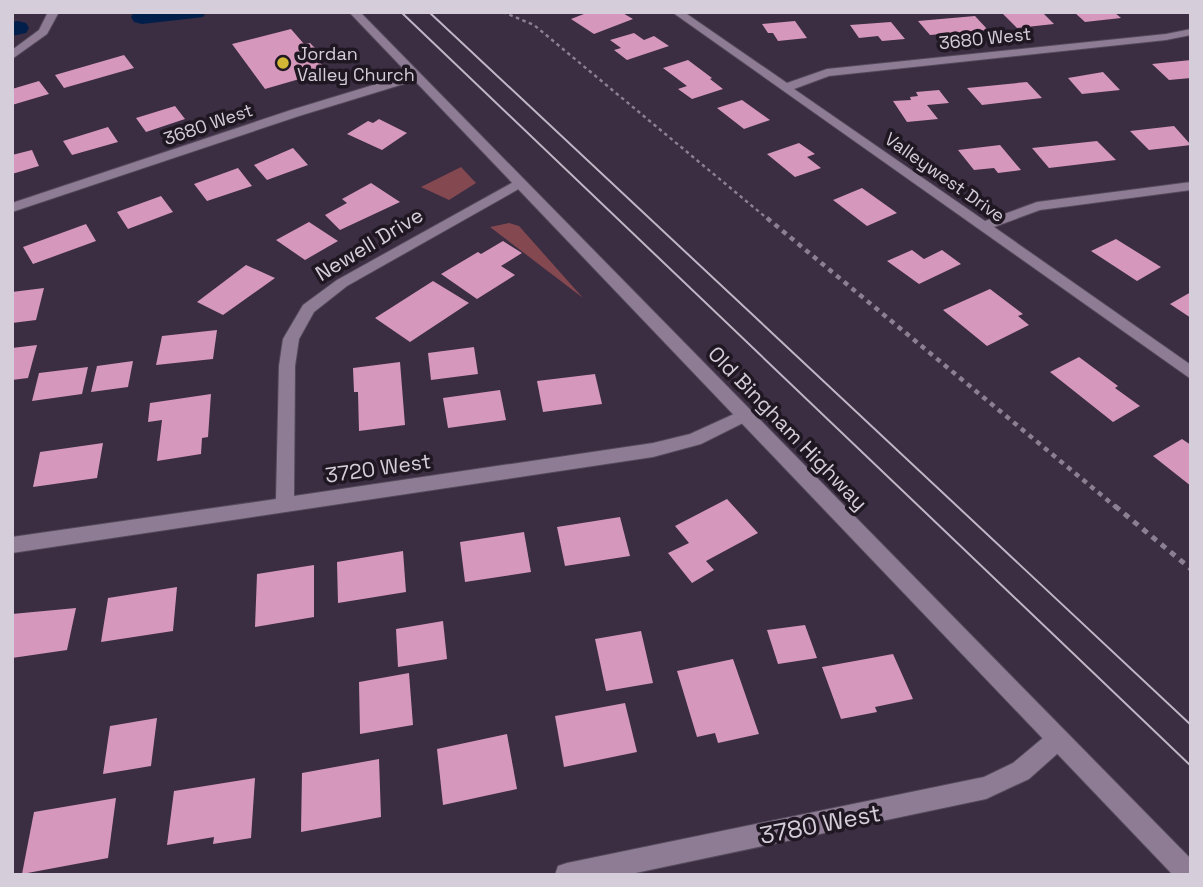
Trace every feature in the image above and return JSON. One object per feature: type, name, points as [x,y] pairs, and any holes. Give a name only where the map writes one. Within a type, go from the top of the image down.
[{"type":"street","points":[[12,56],[43,32],[54,12]]},
{"type":"street","name":"Old Bingham Highway","points":[[354,12],[1190,875]]},
{"type":"street","name":"Valleywest Drive","points":[[677,12],[1191,373]]},
{"type":"street","name":"3680 West","points":[[785,88],[827,73],[1166,37],[1191,32]]},
{"type":"street","name":"3680 West","points":[[12,208],[295,113],[416,76]]},
{"type":"street","name":"Newell Drive","points":[[285,504],[287,366],[291,339],[308,309],[342,283],[519,183]]},
{"type":"street","points":[[982,227],[1037,206],[1191,186]]},
{"type":"street","name":"3720 West","points":[[12,545],[653,450],[695,439],[745,415]]},
{"type":"street","name":"3780 West","points":[[567,875],[986,788],[1021,771],[1058,739]]},
{"type":"path","points":[[503,12],[534,26],[1191,569]]},
{"type":"shaded area","points":[[461,167],[476,183],[449,200],[421,187]]},
{"type":"shaded area","points":[[509,223],[519,226],[583,298],[490,227]]},
{"type":"building","points":[[589,12],[621,12],[633,19],[594,34],[571,19]]},
{"type":"building","points":[[1042,12],[1054,24],[1017,28],[1003,14]]},
{"type":"building","points":[[1074,12],[1114,12],[1121,18],[1085,22]]},
{"type":"building","points":[[975,16],[988,30],[930,35],[918,21]]},
{"type":"building","points":[[795,21],[807,38],[778,41],[762,24]]},
{"type":"building","points":[[891,22],[905,39],[882,41],[878,36],[859,38],[850,25]]},
{"type":"building","name":"Jordan Valley Church","points":[[291,29],[304,44],[310,43],[319,52],[313,54],[327,71],[265,89],[232,44]]},
{"type":"building","points":[[634,33],[644,40],[654,36],[669,46],[627,60],[614,50],[621,48],[610,40]]},
{"type":"building","points":[[124,55],[134,68],[64,88],[55,75]]},
{"type":"building","points":[[688,60],[723,89],[692,99],[678,89],[687,86],[663,68]]},
{"type":"building","points":[[1191,60],[1191,78],[1169,80],[1152,64]]},
{"type":"building","points":[[1103,72],[1120,90],[1082,94],[1068,78]]},
{"type":"building","points":[[39,81],[49,94],[12,105],[12,89]]},
{"type":"building","points":[[1027,82],[1042,98],[982,105],[967,88]]},
{"type":"building","points":[[939,90],[949,103],[927,105],[938,119],[907,122],[893,101],[911,100],[910,97],[918,96],[916,92]]},
{"type":"building","points":[[742,100],[770,120],[744,129],[717,108]]},
{"type":"building","points":[[175,106],[185,119],[146,132],[136,118]]},
{"type":"building","points":[[379,119],[407,133],[382,150],[347,134],[368,121],[373,123]]},
{"type":"building","points":[[1174,126],[1191,145],[1149,150],[1130,131]]},
{"type":"building","points":[[108,127],[118,142],[72,155],[63,141]]},
{"type":"building","points":[[1097,141],[1116,160],[1049,168],[1032,148]]},
{"type":"building","points":[[799,143],[815,154],[807,157],[821,168],[795,177],[767,154]]},
{"type":"building","points":[[1000,145],[1021,170],[998,173],[994,168],[974,170],[958,150]]},
{"type":"building","points":[[293,148],[308,165],[267,180],[254,165]]},
{"type":"building","points":[[32,150],[39,166],[12,174],[12,155]]},
{"type":"building","points":[[238,168],[252,186],[207,201],[194,184]]},
{"type":"building","points":[[371,183],[400,202],[340,230],[325,215],[347,203],[342,199]]},
{"type":"building","points":[[862,188],[897,213],[867,226],[833,200]]},
{"type":"building","points":[[161,196],[173,212],[128,229],[117,212]]},
{"type":"building","points":[[309,222],[338,241],[305,260],[276,240]]},
{"type":"building","points":[[86,224],[96,241],[33,264],[23,247]]},
{"type":"building","points":[[1116,239],[1161,267],[1137,281],[1091,251]]},
{"type":"building","points":[[503,241],[522,253],[501,266],[515,275],[477,299],[441,274],[478,252],[481,254]]},
{"type":"building","points":[[912,250],[924,259],[942,250],[961,264],[919,284],[887,261]]},
{"type":"building","points":[[246,265],[275,278],[223,315],[197,302]]},
{"type":"building","points":[[433,281],[469,303],[410,342],[375,318]]},
{"type":"building","points":[[44,288],[36,320],[12,323],[12,292]]},
{"type":"building","points":[[990,289],[1023,314],[1018,316],[1029,325],[987,346],[943,310]]},
{"type":"building","points":[[1191,292],[1191,318],[1170,304]]},
{"type":"building","points":[[217,330],[213,359],[156,365],[162,336]]},
{"type":"building","points":[[37,345],[28,378],[12,380],[12,348]]},
{"type":"building","points":[[474,347],[478,374],[431,380],[428,353]]},
{"type":"building","points":[[1079,357],[1140,406],[1113,422],[1050,372]]},
{"type":"building","points":[[133,361],[128,387],[91,392],[97,366]]},
{"type":"building","points":[[400,362],[405,425],[359,431],[358,392],[354,392],[353,368]]},
{"type":"building","points":[[88,367],[82,394],[32,401],[39,373]]},
{"type":"building","points":[[595,374],[602,404],[543,412],[537,381]]},
{"type":"building","points":[[500,390],[506,420],[448,428],[443,398]]},
{"type":"building","points":[[211,394],[208,437],[202,438],[201,454],[157,461],[162,420],[148,422],[150,403]]},
{"type":"building","points":[[1182,439],[1191,445],[1191,486],[1153,456]]},
{"type":"building","points":[[103,443],[97,478],[33,487],[40,452]]},
{"type":"building","points":[[727,499],[758,533],[706,561],[714,570],[692,583],[668,553],[689,543],[675,526]]},
{"type":"building","points":[[620,517],[630,556],[565,566],[557,527]]},
{"type":"building","points":[[524,532],[531,572],[465,582],[460,542]]},
{"type":"building","points":[[403,551],[406,592],[338,603],[337,562]]},
{"type":"building","points":[[314,565],[314,617],[255,627],[257,574]]},
{"type":"building","points":[[177,587],[173,631],[101,642],[108,598]]},
{"type":"building","points":[[76,608],[67,650],[12,658],[12,614]]},
{"type":"building","points":[[443,621],[447,659],[398,667],[396,629]]},
{"type":"building","points":[[805,625],[817,658],[778,664],[767,630]]},
{"type":"building","points":[[641,631],[653,683],[606,691],[595,639]]},
{"type":"building","points":[[893,654],[913,699],[875,707],[877,712],[841,719],[822,667]]},
{"type":"building","points":[[733,659],[759,734],[718,743],[715,733],[697,737],[677,671]]},
{"type":"building","points":[[409,673],[413,725],[360,734],[359,682]]},
{"type":"building","points":[[625,703],[637,752],[564,767],[555,716]]},
{"type":"building","points":[[157,718],[151,766],[103,774],[110,726]]},
{"type":"building","points":[[507,734],[517,789],[443,805],[437,749]]},
{"type":"building","points":[[379,759],[381,817],[301,832],[302,773]]},
{"type":"building","points":[[255,778],[251,838],[213,844],[214,837],[167,845],[174,791]]},
{"type":"building","points":[[116,798],[108,858],[22,874],[34,812]]},
{"type":"waterway","points":[[142,17],[195,12]]},
{"type":"waterway","points":[[12,29],[18,28]]},
{"type":"tram line","points":[[401,12],[1191,766]]},
{"type":"tram line","points":[[429,12],[1191,725]]},
{"type":"place","name":"Jordan Valley Church","points":[[283,63]]}]
